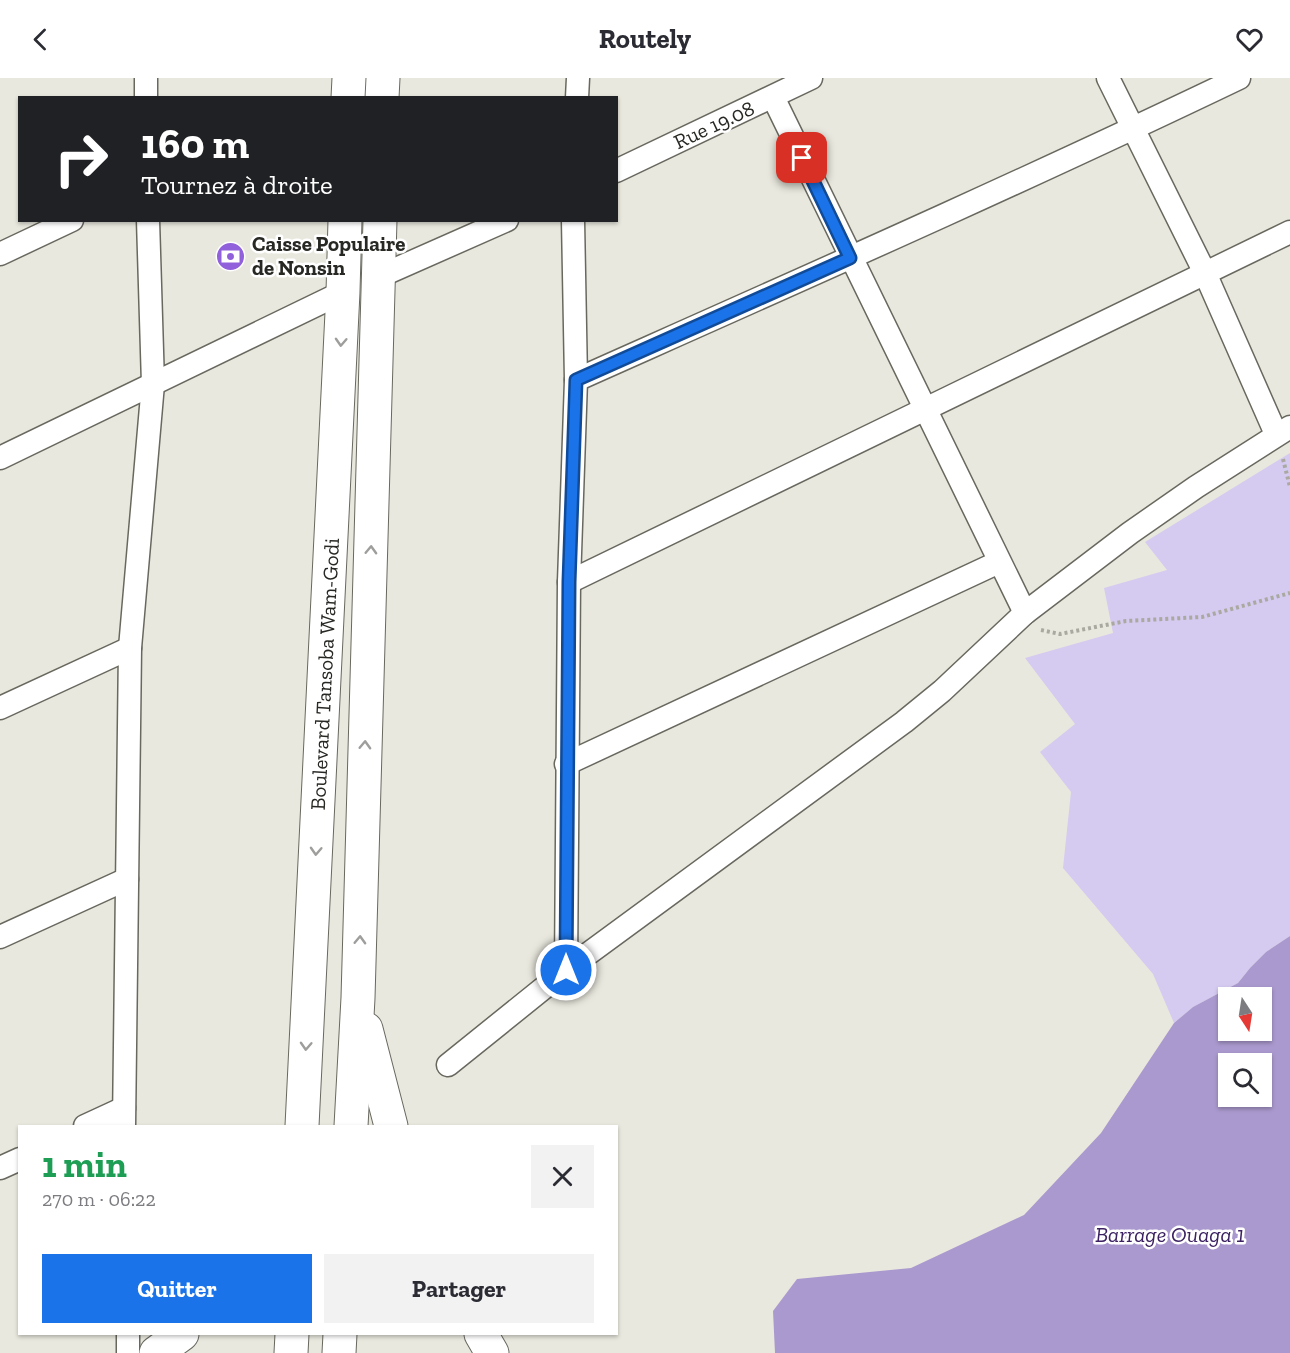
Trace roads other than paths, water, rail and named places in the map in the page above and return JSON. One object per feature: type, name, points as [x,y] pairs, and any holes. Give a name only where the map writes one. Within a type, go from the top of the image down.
[{"type":"main road","points":[[348,96],[349,78]]},
{"type":"main road","points":[[382,96],[383,78]]},
{"type":"main road","name":"Boulevard Tansoba Wam-Godi","points":[[302,1125],[345,222]]},
{"type":"main road","name":"Boulevard Tansoba Wam-Godi","points":[[351,1125],[358,998],[380,222]]},
{"type":"main road","points":[[358,998],[391,1125]]},
{"type":"main road","points":[[156,1353],[181,1335]]},
{"type":"main road","points":[[291,1353],[292,1335]]},
{"type":"main road","points":[[339,1353],[340,1335]]},
{"type":"main road","points":[[482,1335],[492,1353]]},
{"type":"street","points":[[146,78],[146,96]]},
{"type":"street","points":[[577,96],[578,78]]},
{"type":"street","name":"Rue 19.08","points":[[618,170],[811,78]]},
{"type":"street","points":[[448,1065],[566,970],[904,722],[942,691],[1025,613],[1130,533],[1283,431],[1108,78]]},
{"type":"street","points":[[576,380],[850,258],[1239,78]]},
{"type":"street","points":[[773,97],[1025,613]]},
{"type":"street","points":[[0,254],[68,222]]},
{"type":"street","points":[[90,1125],[124,1117],[130,648],[153,384],[148,222]]},
{"type":"street","points":[[378,277],[502,222]]},
{"type":"street","points":[[566,970],[569,582],[576,380],[573,222]]},
{"type":"street","points":[[569,582],[1290,232]]},
{"type":"street","points":[[0,458],[343,292]]},
{"type":"street","points":[[566,764],[999,562]]},
{"type":"street","points":[[0,708],[130,648]]},
{"type":"street","points":[[0,937],[127,879]]},
{"type":"street","points":[[0,1168],[18,1160]]},
{"type":"street","points":[[128,1335],[128,1353]]},
{"type":"water","name":"Barrage Ouaga 1","points":[[1290,936],[1290,1353],[775,1353],[773,1311],[797,1279],[911,1268],[1024,1215],[1101,1133],[1174,1023],[1193,1007],[1218,994],[1218,1041],[1272,1041],[1272,987],[1230,987],[1238,983],[1266,952]]},
{"type":"place","name":"Caisse Populaire de Nonsin","points":[[231,256]]}]
